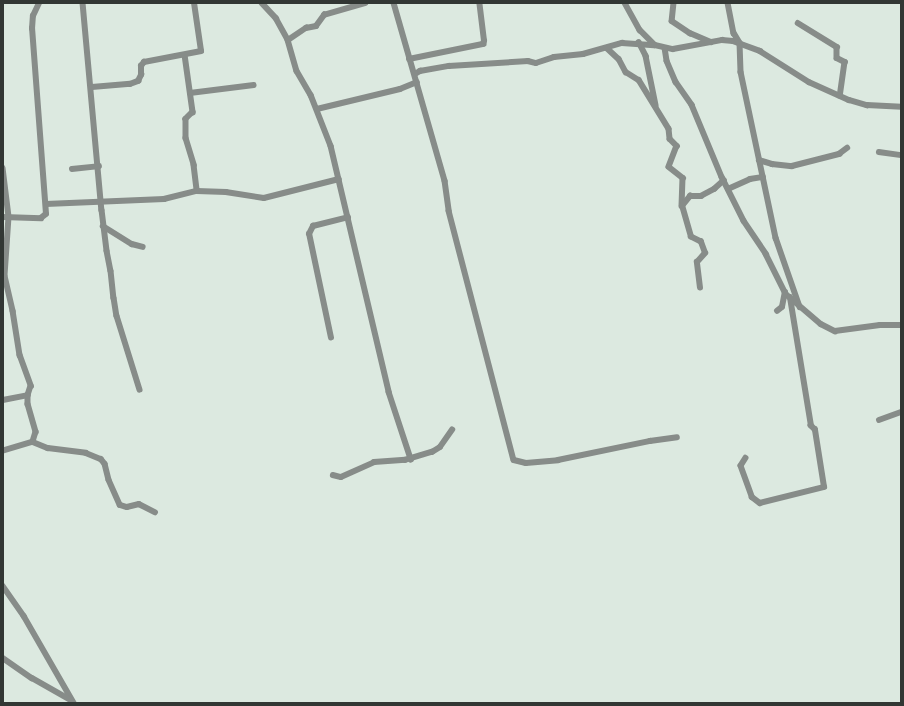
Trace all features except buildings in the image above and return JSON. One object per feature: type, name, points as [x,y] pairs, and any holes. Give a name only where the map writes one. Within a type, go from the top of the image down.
[{"type":"street","points":[[6,217],[44,217],[46,214],[32,29],[33,16],[39,3]]},
{"type":"street","points":[[83,3],[104,226],[117,316],[140,390]]},
{"type":"street","points":[[92,87],[130,84],[138,81],[141,75],[141,66],[144,62],[201,51],[194,3]]},
{"type":"street","points":[[262,3],[276,18],[288,40],[297,71],[316,109],[331,146],[389,392],[411,459]]},
{"type":"street","points":[[288,40],[306,28],[316,26],[324,15],[365,3]]},
{"type":"street","points":[[394,3],[410,60],[416,74],[445,181],[450,211],[514,460],[526,464],[558,460],[677,437]]},
{"type":"street","points":[[410,60],[483,44],[484,41],[478,3]]},
{"type":"street","points":[[625,3],[640,30],[655,45]]},
{"type":"street","points":[[674,3],[672,21],[711,42]]},
{"type":"street","points":[[728,3],[734,33],[740,43],[741,72],[776,238],[800,307]]},
{"type":"street","points":[[798,23],[837,47],[837,58],[845,62],[840,96]]},
{"type":"street","points":[[416,74],[420,71],[449,66],[478,66],[528,62],[536,63],[554,57],[583,54],[622,43],[639,42],[664,48],[679,48],[722,40],[740,43],[760,51],[810,82],[840,96],[862,104],[901,107]]},
{"type":"street","points":[[639,42],[646,56],[657,109]]},
{"type":"street","points":[[607,48],[619,59],[626,72],[639,80],[669,129],[670,139],[677,146],[669,167],[682,178],[682,206],[691,237],[701,242],[706,252],[697,262],[700,288]]},
{"type":"street","points":[[664,48],[673,77],[692,105],[728,190],[744,221],[766,254],[785,292],[790,298],[821,324],[836,331],[880,325],[901,325]]},
{"type":"street","points":[[186,55],[193,112],[186,119],[186,138],[194,165],[197,191]]},
{"type":"street","points":[[316,109],[400,89],[417,82]]},
{"type":"street","points":[[190,93],[254,85]]},
{"type":"street","points":[[759,160],[772,164],[792,166],[839,154],[847,148]]},
{"type":"street","points":[[879,152],[901,156]]},
{"type":"street","points":[[72,169],[99,166]]},
{"type":"street","points":[[3,168],[6,217],[5,276],[13,311],[20,355],[31,386],[28,395],[36,432],[33,442]]},
{"type":"street","points":[[728,190],[750,179],[763,177]]},
{"type":"street","points":[[46,204],[102,200],[164,199],[197,191],[226,192],[264,198],[339,179]]},
{"type":"street","points":[[682,206],[690,196],[701,196],[714,189],[724,180]]},
{"type":"street","points":[[331,338],[310,234],[313,226],[348,217]]},
{"type":"street","points":[[104,226],[132,244],[143,247]]},
{"type":"street","points":[[777,312],[782,307],[785,292]]},
{"type":"street","points":[[746,458],[741,466],[752,497],[760,503],[824,487],[814,430],[811,426],[790,298]]},
{"type":"street","points":[[3,400],[28,395]]},
{"type":"street","points":[[879,420],[901,412]]},
{"type":"street","points":[[333,475],[341,477],[377,461],[411,459],[437,449],[452,430]]},
{"type":"street","points":[[3,451],[33,442],[48,448],[86,453],[101,459],[105,464],[109,480],[120,505],[126,506],[139,504],[155,512]]},
{"type":"street","points":[[3,586],[24,616],[74,702]]},
{"type":"street","points":[[3,658],[32,678],[74,702]]}]
